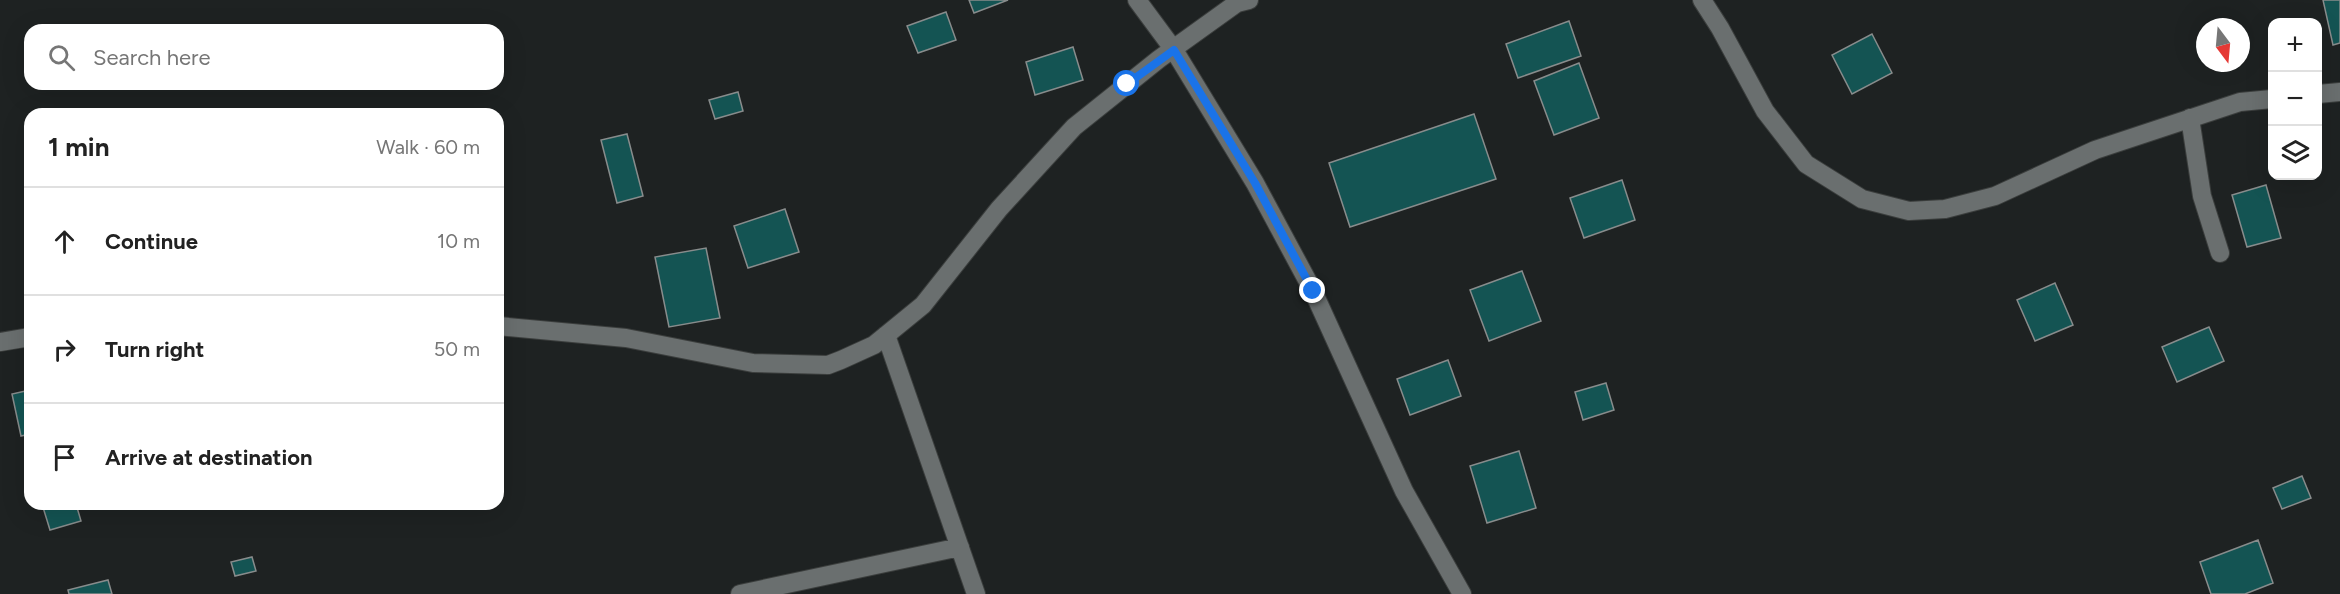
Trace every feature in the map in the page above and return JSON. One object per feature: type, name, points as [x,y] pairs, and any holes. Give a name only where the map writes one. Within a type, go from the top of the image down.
[{"type":"street","points":[[1137,0],[1167,54],[1255,183],[1313,291],[1404,491],[1462,594]]},
{"type":"street","points":[[504,327],[626,338],[753,363],[796,366],[828,365],[874,345],[923,305],[999,209],[1074,127],[1127,84],[1237,3],[1249,0]]},
{"type":"street","points":[[1702,0],[1720,28],[1765,111],[1806,164],[1862,200],[1909,211],[1945,209],[1995,196],[2095,150],[2240,102],[2268,99]]},
{"type":"street","points":[[2322,94],[2340,92]]},
{"type":"street","points":[[2190,118],[2202,196],[2220,253]]},
{"type":"street","points":[[886,335],[976,594]]},
{"type":"street","points":[[0,342],[24,338]]},
{"type":"street","points":[[740,594],[960,547]]},
{"type":"building","points":[[969,0],[1008,0],[974,13]]},
{"type":"building","points":[[2323,0],[2340,0],[2340,43],[2333,45]]},
{"type":"building","points":[[946,12],[956,40],[918,53],[907,26]]},
{"type":"building","points":[[1569,21],[1581,56],[1518,78],[1506,44]]},
{"type":"building","points":[[1872,34],[1892,73],[1852,94],[1832,55]]},
{"type":"building","points":[[1073,47],[1083,80],[1035,95],[1026,62]]},
{"type":"building","points":[[1579,63],[1599,118],[1554,135],[1534,81]]},
{"type":"building","points":[[738,92],[743,111],[715,119],[709,100]]},
{"type":"building","points":[[1474,114],[1496,179],[1350,227],[1329,163]]},
{"type":"building","points":[[627,134],[643,196],[617,203],[601,140]]},
{"type":"building","points":[[1622,180],[1635,220],[1584,238],[1570,198]]},
{"type":"building","points":[[2266,185],[2281,238],[2247,247],[2232,195]]},
{"type":"building","points":[[785,209],[799,252],[748,268],[734,226]]},
{"type":"building","points":[[706,248],[720,318],[669,327],[655,257]]},
{"type":"building","points":[[1522,271],[1541,321],[1489,341],[1470,290]]},
{"type":"building","points":[[2055,283],[2073,325],[2035,341],[2017,300]]},
{"type":"building","points":[[2209,327],[2224,361],[2177,382],[2162,347]]},
{"type":"building","points":[[1448,360],[1461,396],[1410,415],[1397,379]]},
{"type":"building","points":[[1606,383],[1614,410],[1583,420],[1575,392]]},
{"type":"building","points":[[24,391],[24,435],[21,436],[12,394]]},
{"type":"building","points":[[1519,451],[1536,508],[1487,523],[1470,466]]},
{"type":"building","points":[[2302,476],[2311,498],[2282,509],[2273,488]]},
{"type":"building","points":[[44,510],[78,510],[81,521],[50,530]]},
{"type":"building","points":[[2258,540],[2273,583],[2245,594],[2211,594],[2200,562]]},
{"type":"building","points":[[252,557],[256,571],[235,576],[231,562]]},
{"type":"building","points":[[108,580],[112,594],[69,594],[68,590]]},
{"type":"route","points":[[1127,84],[1174,50],[1255,183],[1313,291]]}]
